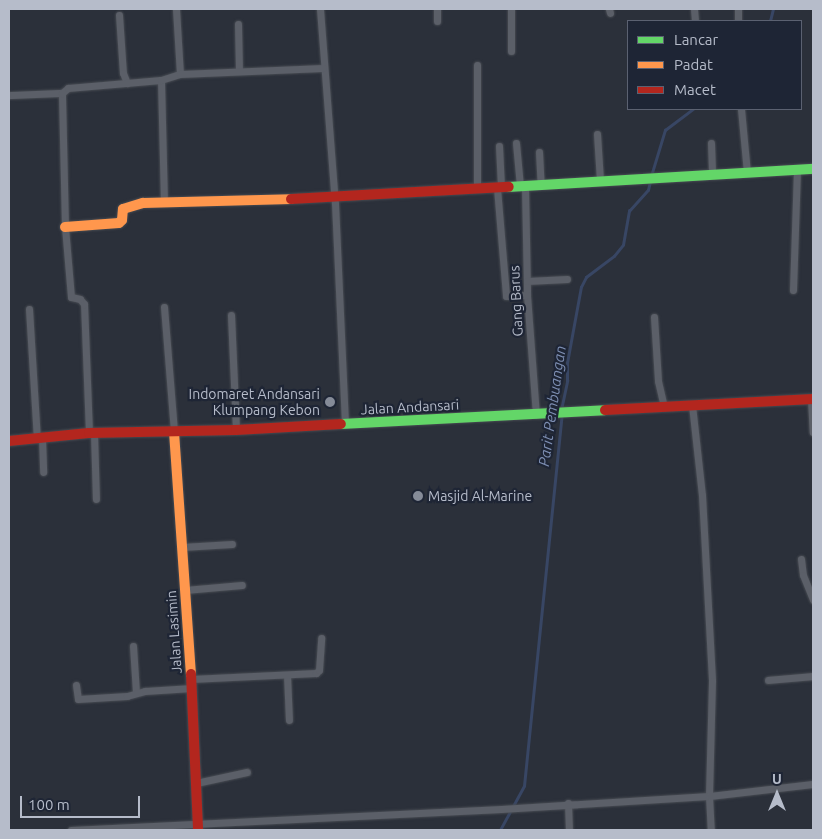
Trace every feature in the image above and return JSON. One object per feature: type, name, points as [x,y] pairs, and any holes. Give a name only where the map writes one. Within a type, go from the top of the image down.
[{"type":"street","points":[[176,9],[180,74]]},
{"type":"street","points":[[320,9],[334,198],[345,424]]},
{"type":"street","points":[[437,20],[438,9]]},
{"type":"street","points":[[511,9],[511,51]]},
{"type":"street","points":[[119,15],[123,73],[127,83]]},
{"type":"street","points":[[238,24],[239,70]]},
{"type":"street","points":[[476,189],[478,65]]},
{"type":"street","points":[[9,95],[62,93],[68,88],[161,80],[180,74],[239,70],[323,68]]},
{"type":"street","points":[[161,80],[164,202]]},
{"type":"street","points":[[62,93],[65,227],[71,297],[80,299],[84,304],[96,499]]},
{"type":"street","points":[[741,110],[747,172]]},
{"type":"street","points":[[598,134],[600,181]]},
{"type":"street","name":"Gang Barus","points":[[516,143],[523,186],[527,295],[536,415]]},
{"type":"street","points":[[711,143],[712,174]]},
{"type":"street","points":[[499,146],[499,188],[506,296],[527,295]]},
{"type":"street","points":[[539,152],[541,185]]},
{"type":"street","points":[[65,227],[119,223],[122,218],[123,209],[143,203],[334,198],[655,177],[813,169]]},
{"type":"street","points":[[793,290],[797,170]]},
{"type":"street","points":[[527,280],[567,279]]},
{"type":"street","points":[[164,307],[174,432]]},
{"type":"street","points":[[29,309],[43,472]]},
{"type":"street","points":[[231,314],[236,430]]},
{"type":"street","points":[[654,317],[658,381],[664,407]]},
{"type":"street","points":[[812,399],[813,432]]},
{"type":"street","name":"Jalan Andansari","points":[[9,442],[92,433],[236,430],[567,414],[812,399]]},
{"type":"street","points":[[692,405],[702,495],[712,681],[709,796],[711,830]]},
{"type":"street","name":"Jalan Lasimin","points":[[174,432],[192,684],[198,826]]},
{"type":"street","points":[[182,547],[232,544]]},
{"type":"street","points":[[801,559],[803,575],[813,600]]},
{"type":"street","points":[[185,590],[242,585]]},
{"type":"street","points":[[76,685],[78,699],[127,696],[192,684],[311,674],[319,670],[321,638]]},
{"type":"street","points":[[133,646],[136,693]]},
{"type":"street","points":[[287,675],[289,720]]},
{"type":"street","points":[[768,680],[813,676]]},
{"type":"street","points":[[196,783],[247,772]]},
{"type":"street","points":[[70,830],[198,826],[521,808],[709,796],[813,784]]},
{"type":"street","points":[[568,804],[569,830]]},
{"type":"waterway","name":"Parit Pembuangan","points":[[770,20],[773,9]]},
{"type":"waterway","name":"Parit Pembuangan","points":[[651,176],[665,130],[692,110]]},
{"type":"waterway","name":"Parit Pembuangan","points":[[561,410],[567,381],[567,363],[581,287],[586,277],[614,256],[623,245],[629,211],[648,190],[650,181]]},
{"type":"waterway","name":"Parit Pembuangan","points":[[500,830],[524,786],[562,415]]},
{"type":"traffic: fast","points":[[509,187],[813,169]]},
{"type":"traffic: fast","points":[[341,424],[605,410]]},
{"type":"traffic: slow","points":[[65,227],[119,223],[122,220],[123,209],[143,203],[291,199]]},
{"type":"traffic: slow","points":[[174,432],[191,674]]},
{"type":"traffic: jam","points":[[291,199],[509,187]]},
{"type":"traffic: jam","points":[[605,410],[813,399]]},
{"type":"traffic: jam","points":[[9,441],[89,433],[236,430],[341,424]]},
{"type":"traffic: jam","points":[[191,674],[198,830]]},
{"type":"place","name":"Indomaret Andansari Klumpang Kebon","points":[[330,402]]},
{"type":"place","name":"Masjid Al-Marine","points":[[418,496]]}]
